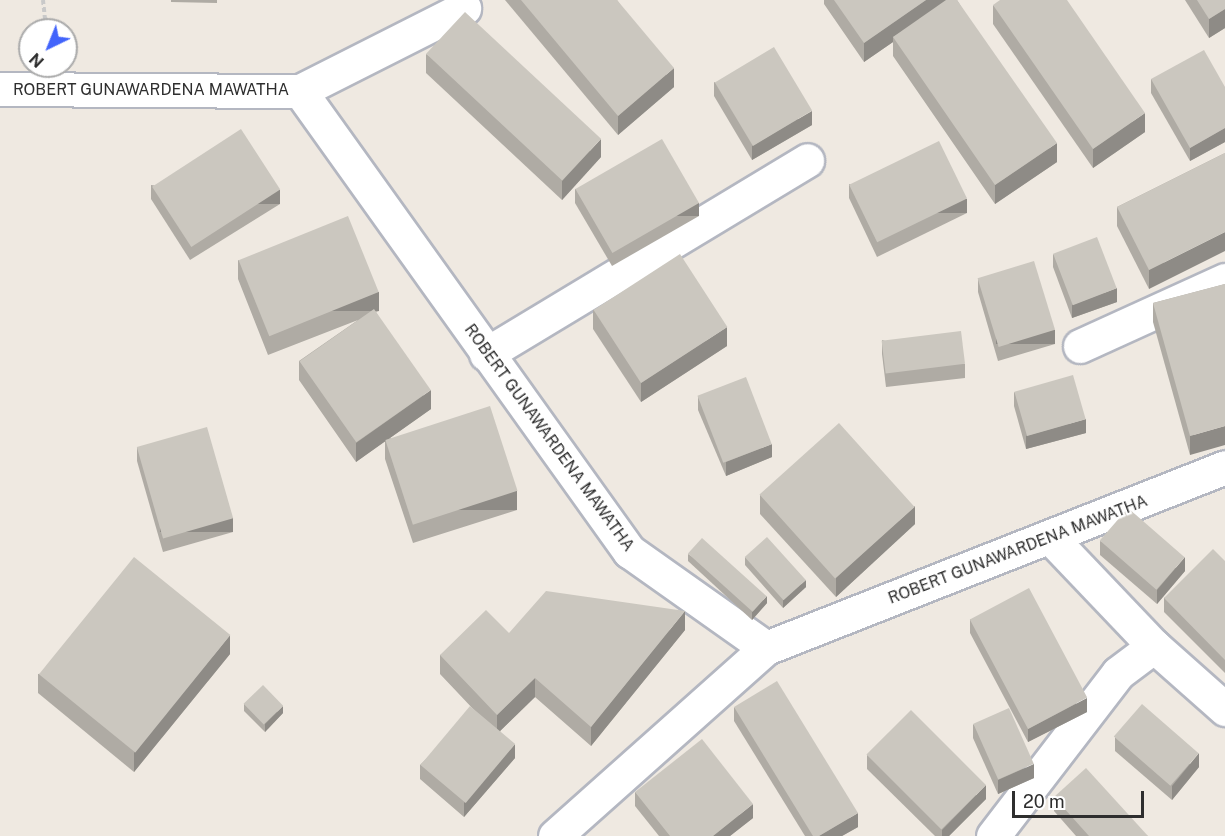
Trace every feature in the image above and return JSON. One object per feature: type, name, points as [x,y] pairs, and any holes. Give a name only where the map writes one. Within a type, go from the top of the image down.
[{"type":"street","points":[[300,91],[464,8]]},
{"type":"street","name":"ROBERT GUNAWARDENA MAWATHA","points":[[0,89],[300,91],[629,551],[766,648],[1051,538],[1225,467]]},
{"type":"street","points":[[486,354],[807,159]]},
{"type":"street","points":[[1080,346],[1225,280]]},
{"type":"street","points":[[1051,538],[1154,646],[1225,709]]},
{"type":"street","points":[[993,836],[1118,673],[1154,646]]},
{"type":"street","points":[[565,833],[766,648]]},
{"type":"path","points":[[43,0],[45,18]]},
{"type":"building","points":[[521,0],[617,0],[674,68],[618,116]]},
{"type":"building","points":[[834,0],[926,0],[864,43]]},
{"type":"building","points":[[946,0],[957,0],[1057,143],[995,185],[893,37]]},
{"type":"building","points":[[1000,0],[1067,0],[1145,113],[1093,149],[993,5]]},
{"type":"building","points":[[1197,0],[1225,0],[1225,9],[1209,19]]},
{"type":"building","points":[[465,12],[601,139],[562,181],[426,54]]},
{"type":"building","points":[[774,47],[812,110],[753,146],[715,83]]},
{"type":"building","points":[[1204,50],[1225,87],[1225,128],[1190,148],[1151,79]]},
{"type":"building","points":[[241,129],[280,189],[191,247],[152,187]]},
{"type":"building","points":[[662,139],[699,203],[612,253],[575,189]]},
{"type":"building","points":[[939,141],[967,199],[877,242],[849,185]]},
{"type":"building","points":[[1225,153],[1225,232],[1149,270],[1117,207]]},
{"type":"building","points":[[348,216],[379,292],[269,336],[239,260]]},
{"type":"building","points":[[1097,237],[1117,288],[1073,305],[1053,254]]},
{"type":"building","points":[[680,254],[727,327],[641,383],[594,310]]},
{"type":"building","points":[[1034,261],[1055,330],[999,347],[978,278]]},
{"type":"building","points":[[1225,284],[1225,426],[1190,436],[1153,303]]},
{"type":"building","points":[[374,309],[431,390],[356,442],[299,361]]},
{"type":"building","points":[[961,331],[965,364],[886,374],[882,341]]},
{"type":"building","points":[[1073,375],[1086,419],[1027,436],[1014,392]]},
{"type":"building","points":[[746,377],[772,444],[723,463],[697,396]]},
{"type":"building","points":[[490,406],[518,491],[413,525],[385,440]]},
{"type":"building","points":[[839,423],[915,507],[835,579],[759,495]]},
{"type":"building","points":[[207,427],[233,518],[163,538],[137,447]]},
{"type":"building","points":[[1128,508],[1185,557],[1156,590],[1100,540]]},
{"type":"building","points":[[767,537],[806,580],[784,600],[745,557]]},
{"type":"building","points":[[702,538],[767,596],[753,612],[688,554]]},
{"type":"building","points":[[1213,549],[1225,561],[1225,660],[1164,598]]},
{"type":"building","points":[[134,557],[230,635],[135,752],[39,674]]},
{"type":"building","points":[[1029,588],[1087,697],[1028,729],[970,619]]},
{"type":"building","points":[[546,591],[685,611],[591,727],[535,678],[497,715],[440,655],[486,610],[509,633]]},
{"type":"building","points":[[777,681],[858,813],[819,836],[813,836],[734,707]]},
{"type":"building","points":[[263,685],[283,706],[264,725],[244,704]]},
{"type":"building","points":[[1142,704],[1199,753],[1170,786],[1114,736]]},
{"type":"building","points":[[470,706],[515,744],[466,803],[421,765]]},
{"type":"building","points":[[1009,708],[1034,764],[998,780],[973,724]]},
{"type":"building","points":[[911,710],[986,785],[941,830],[866,755]]},
{"type":"building","points":[[702,739],[753,804],[713,836],[670,836],[635,792]]},
{"type":"building","points":[[1086,768],[1148,836],[1089,836],[1054,797]]}]
